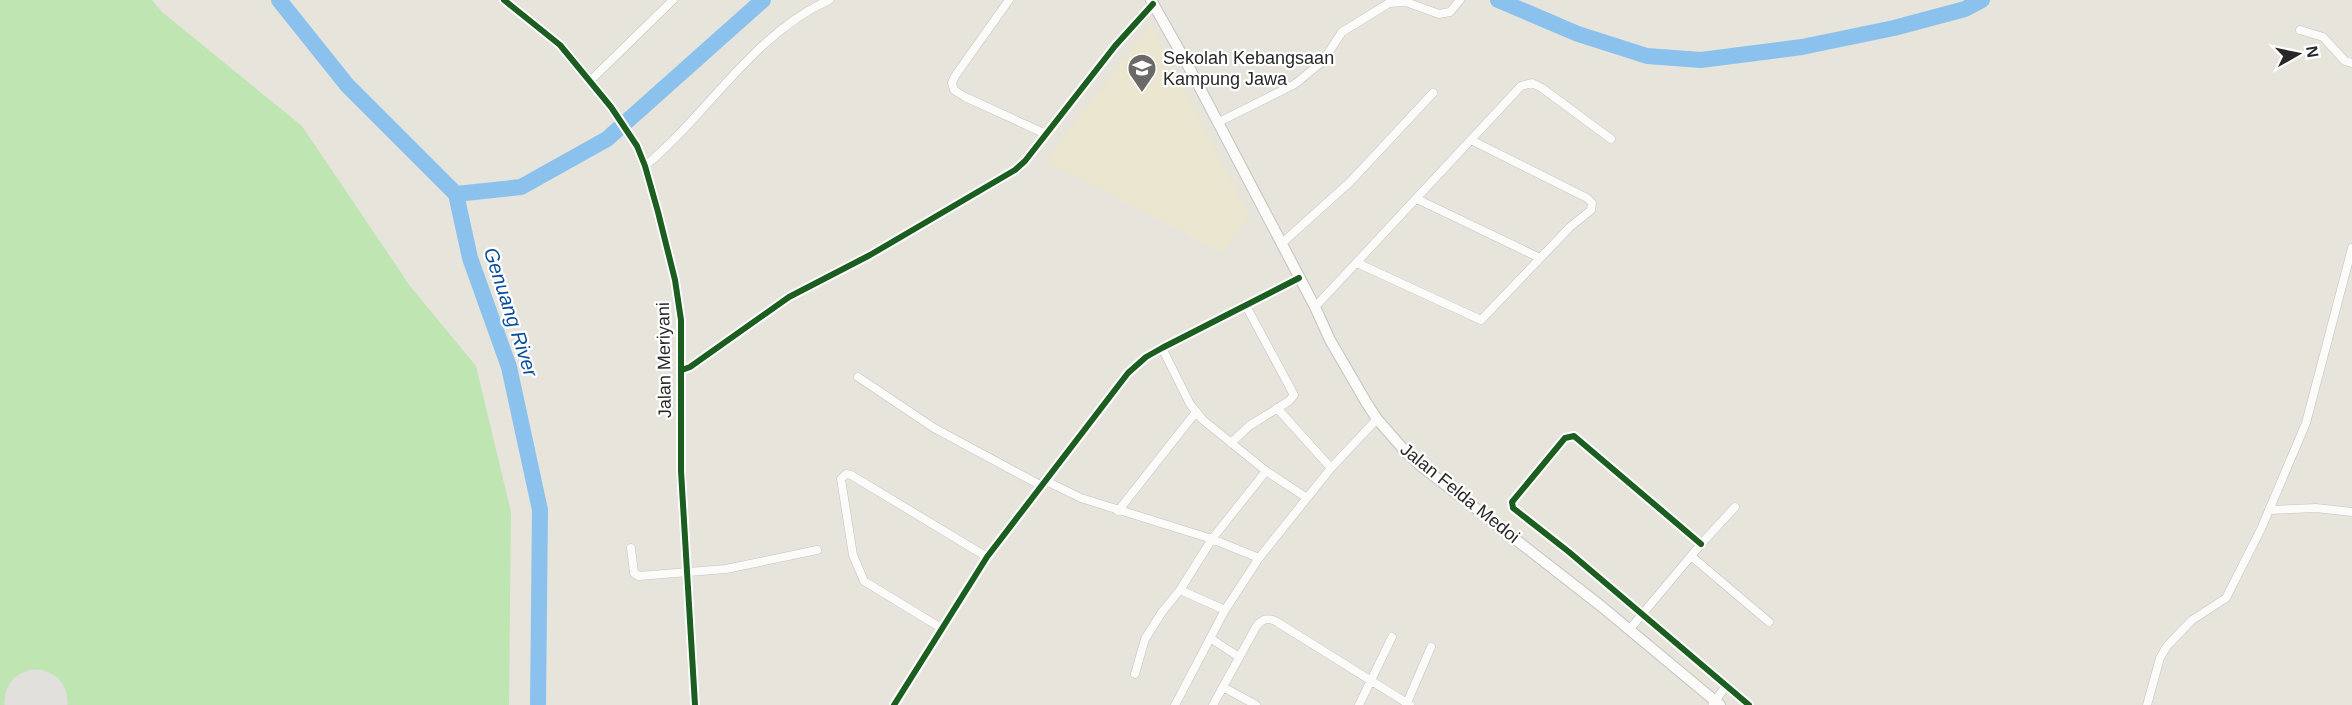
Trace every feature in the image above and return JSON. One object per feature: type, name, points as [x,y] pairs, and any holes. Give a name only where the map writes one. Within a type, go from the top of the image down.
[{"type":"main road","name":"Jalan Felda Medoi","points":[[1152,2],[1315,306],[1334,348],[1377,419],[1420,465],[1629,630],[1716,704]]},
{"type":"street","name":"Jalan Meriyani","points":[[504,0],[560,45],[611,107],[637,146],[645,166],[672,263],[680,302],[682,369],[680,447],[695,705]]},
{"type":"street","points":[[590,81],[673,0]]},
{"type":"street","points":[[645,166],[769,40],[798,16],[829,0]]},
{"type":"street","points":[[1009,0],[952,83],[954,90],[965,97],[1046,134]]},
{"type":"street","points":[[1217,123],[1295,84],[1323,62],[1342,32],[1374,10],[1389,3],[1405,1],[1439,14],[1450,12],[1460,0]]},
{"type":"street","points":[[682,369],[690,367],[789,297],[870,255],[1009,173],[1025,161],[1152,2]]},
{"type":"street","points":[[2300,30],[2323,37],[2345,61],[2352,63]]},
{"type":"street","points":[[1315,306],[1517,90],[1528,83],[1542,88],[1611,139]]},
{"type":"street","points":[[1281,244],[1350,182],[1433,93]]},
{"type":"street","points":[[1357,263],[1478,320],[1485,318],[1570,227],[1591,210],[1590,200],[1471,140]]},
{"type":"street","points":[[1417,199],[1540,258]]},
{"type":"street","points":[[2147,705],[2160,658],[2167,646],[2192,620],[2226,598],[2269,510],[2306,423],[2352,248]]},
{"type":"street","points":[[894,705],[987,557],[1128,373],[1146,357],[1162,348],[1299,278]]},
{"type":"street","points":[[1231,443],[1249,426],[1293,398],[1293,390],[1245,304]]},
{"type":"street","points":[[1162,348],[1196,412],[1266,471],[1307,498]]},
{"type":"street","points":[[858,377],[934,428],[1042,483],[1118,511],[1212,539],[1258,558]]},
{"type":"street","points":[[1277,408],[1331,468]]},
{"type":"street","points":[[1118,511],[1196,412]]},
{"type":"street","points":[[1174,705],[1225,610],[1258,558],[1331,468],[1377,419]]},
{"type":"street","points":[[1701,544],[1574,435],[1565,438],[1511,504],[1749,705]]},
{"type":"street","points":[[1135,674],[1145,639],[1162,612],[1180,590],[1212,539],[1266,471]]},
{"type":"street","points":[[941,628],[864,582],[853,555],[841,479],[846,474],[851,475],[987,557]]},
{"type":"street","points":[[1629,630],[1701,544],[1736,507]]},
{"type":"street","points":[[2269,510],[2316,508],[2352,512]]},
{"type":"street","points":[[631,548],[632,569],[636,575],[687,573],[726,568],[817,550]]},
{"type":"street","points":[[1691,556],[1769,622]]},
{"type":"street","points":[[1180,590],[1225,610]]},
{"type":"street","points":[[1213,705],[1258,624],[1264,619],[1271,619],[1372,679],[1408,704],[1431,647]]},
{"type":"street","points":[[1359,705],[1392,637]]},
{"type":"street","points":[[1210,638],[1239,657]]},
{"type":"street","points":[[1716,704],[1726,686]]},
{"type":"street","points":[[1223,687],[1256,705]]},
{"type":"shaded area","name":"Sekolah Kebangsaan Kampung Jawa","points":[[1151,24],[1250,217],[1222,252],[1045,161]]},
{"type":"green space","points":[[0,0],[152,0],[162,12],[302,126],[410,286],[476,366],[511,512],[509,705],[0,705]]},
{"type":"waterway","name":"Genuang River","points":[[279,0],[347,85],[456,194],[470,258],[509,367],[540,510],[538,705]]},
{"type":"waterway","points":[[456,194],[521,187],[607,139],[763,0]]},
{"type":"waterway","points":[[1498,0],[1578,34],[1647,56],[1701,60],[1802,47],[1894,28],[1965,9],[1982,0]]},
{"type":"cycle path","points":[[504,0],[560,45],[611,107],[637,146],[658,212],[675,280],[681,320],[681,471],[695,705]]},
{"type":"cycle path","points":[[682,370],[690,367],[789,297],[870,255],[1015,170],[1025,161],[1115,46],[1153,4]]},
{"type":"cycle path","points":[[894,705],[987,557],[1128,373],[1146,357],[1162,348],[1299,278]]},
{"type":"cycle path","points":[[1701,544],[1574,436],[1565,438],[1512,502],[1513,508],[1569,552],[1749,705]]},
{"type":"place","name":"Sekolah Kebangsaan Kampung Jawa","points":[[1142,94]]}]
